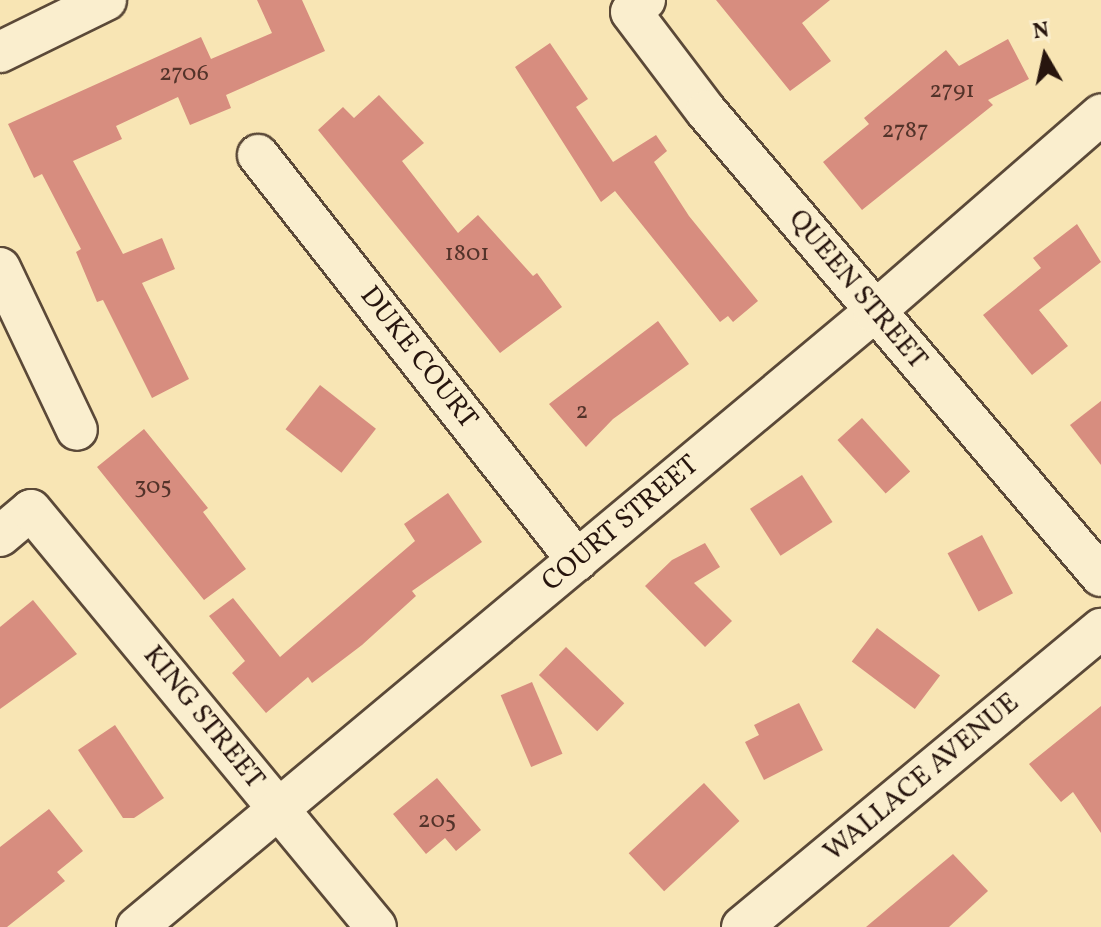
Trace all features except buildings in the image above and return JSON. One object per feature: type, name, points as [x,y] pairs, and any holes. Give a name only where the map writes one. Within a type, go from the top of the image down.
[{"type":"street","points":[[0,52],[106,0]]},
{"type":"street","name":"QUEEN STREET","points":[[645,0],[631,12],[874,312],[1101,576]]},
{"type":"street","name":"COURT STREET","points":[[137,927],[874,312],[1101,115]]},
{"type":"street","name":"DUKE COURT","points":[[258,155],[577,560]]},
{"type":"street","points":[[0,268],[77,430]]},
{"type":"street","name":"KING STREET","points":[[0,536],[31,510],[376,927]]},
{"type":"street","name":"WALLACE AVENUE","points":[[742,927],[1101,629]]}]
